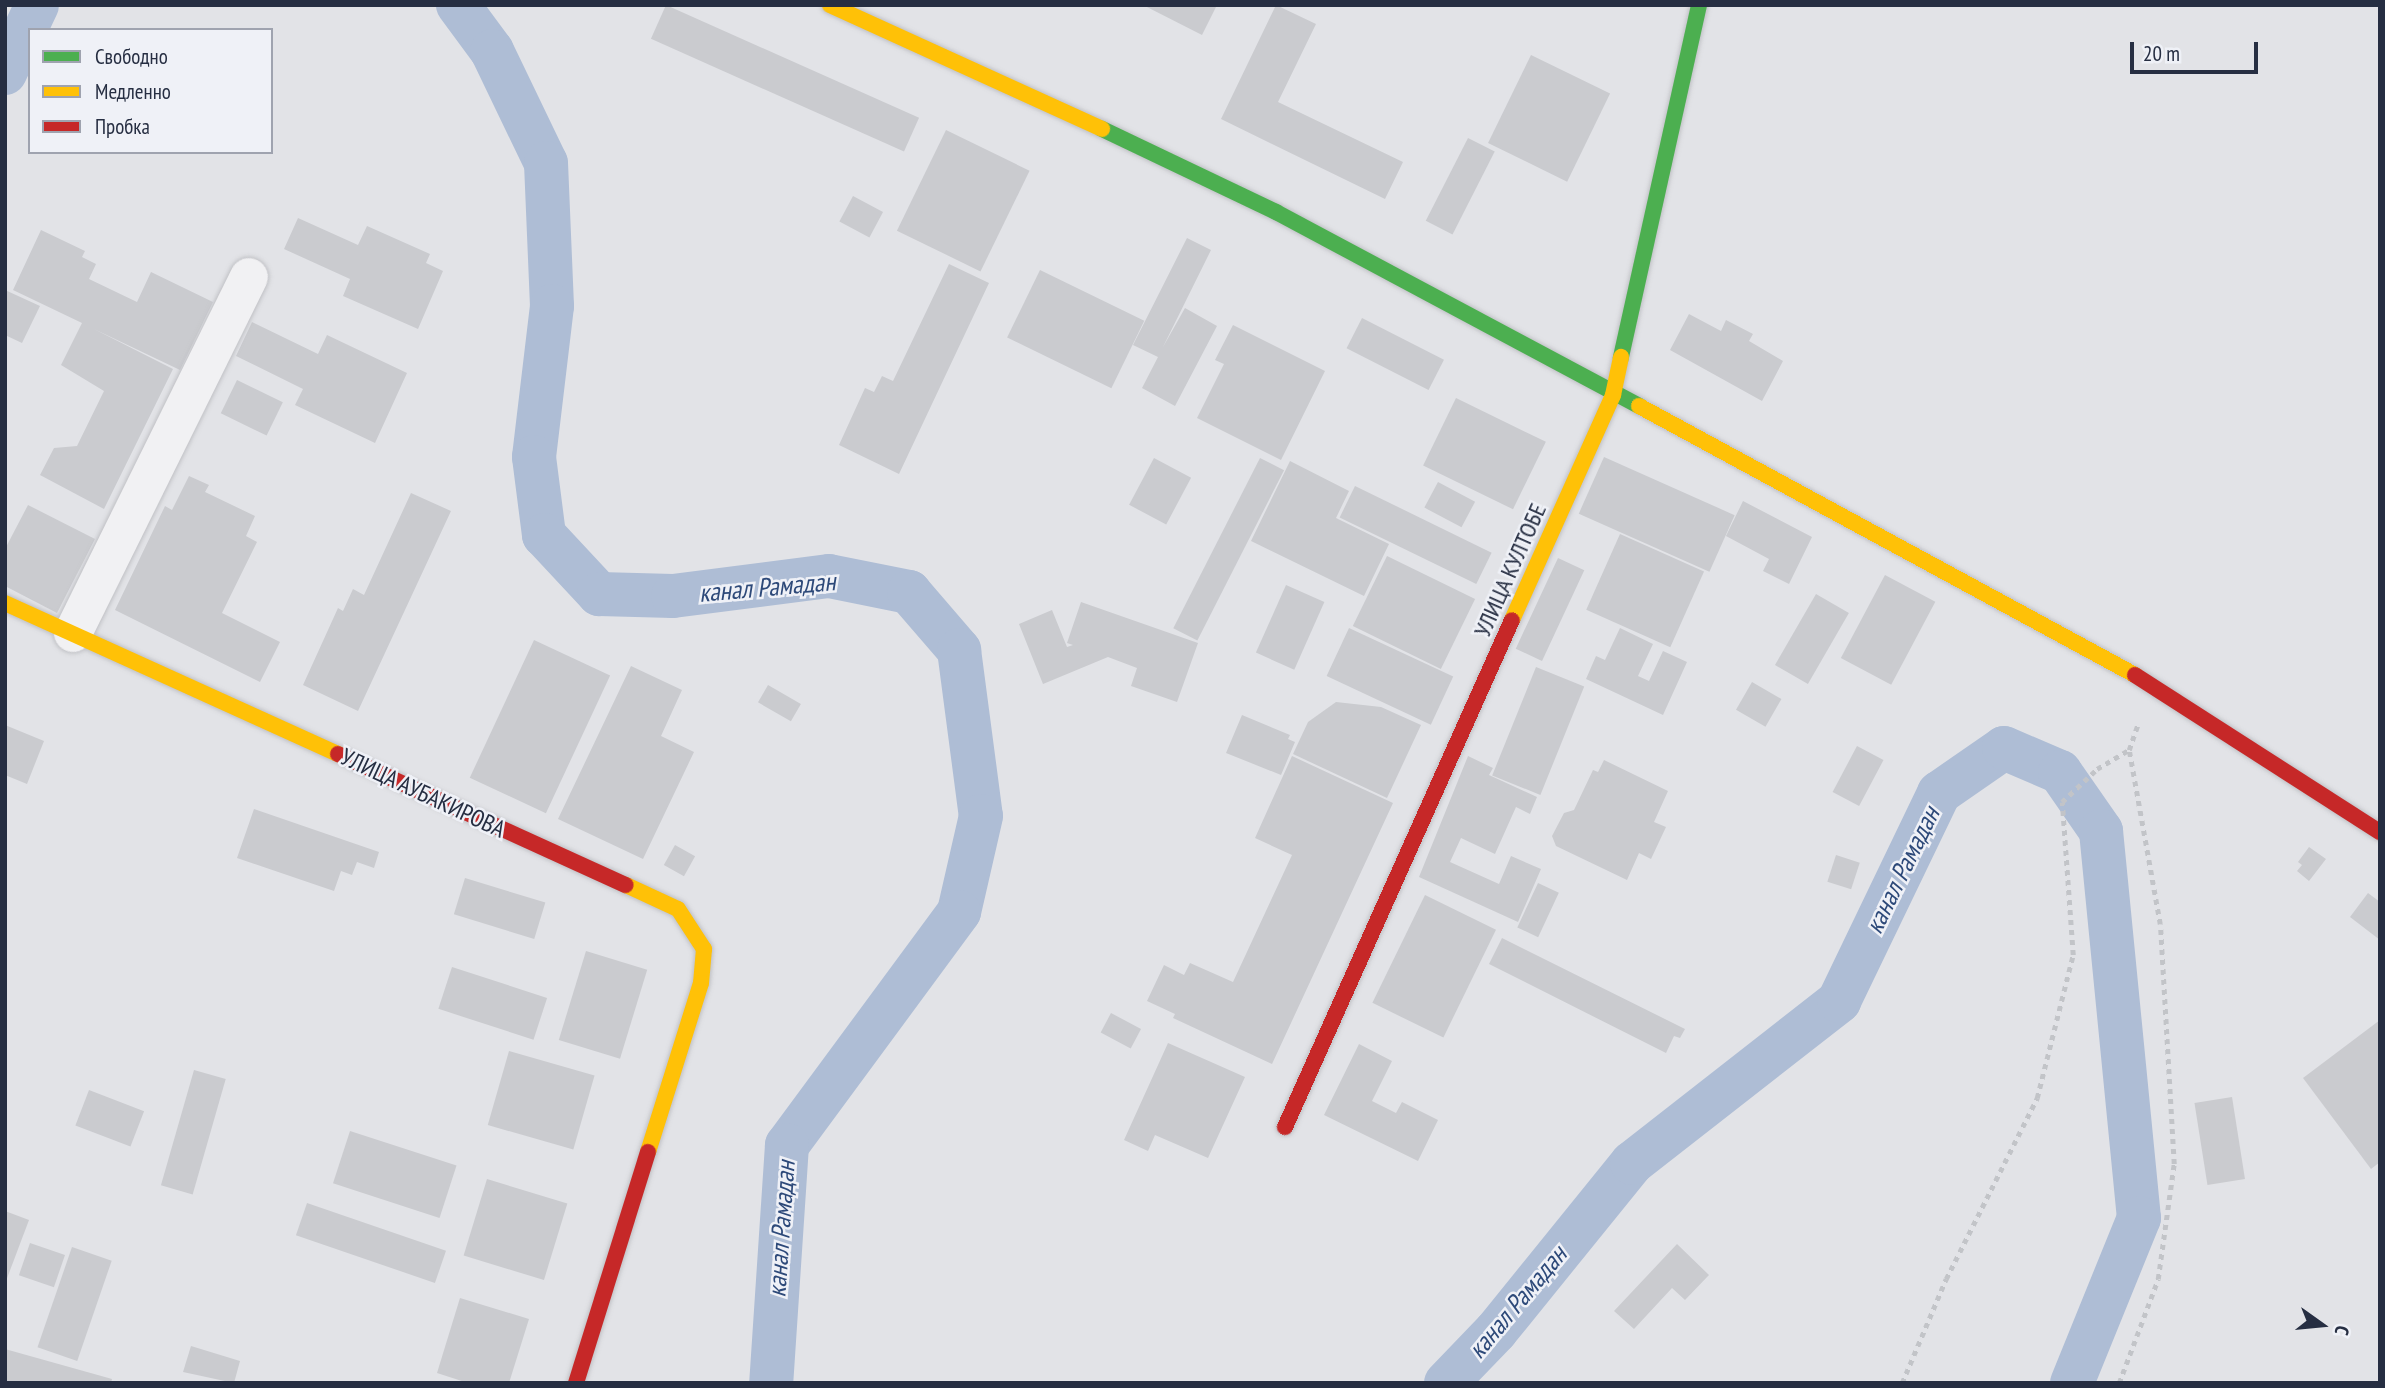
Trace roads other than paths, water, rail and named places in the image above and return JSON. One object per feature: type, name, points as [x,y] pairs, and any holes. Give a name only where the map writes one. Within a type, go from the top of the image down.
[{"type":"street","points":[[830,5],[932,48],[1276,212],[1613,395],[2098,650],[2380,832]]},
{"type":"street","name":"УЛИЦА КУЛТОБЕ","points":[[1285,1127],[1613,395],[1699,5]]},
{"type":"street","points":[[73,633],[249,277]]},
{"type":"street","name":"УЛИЦА АУБАКИРОВА","points":[[5,603],[678,909],[693,926],[704,949],[701,983],[576,1383]]},
{"type":"waterway","name":"канал Рамадан","points":[[5,73],[37,5]]},
{"type":"waterway","name":"канал Рамадан","points":[[458,5],[492,51],[546,163],[552,306],[534,457],[544,535],[599,594],[673,596],[829,576],[909,592],[959,650],[981,816],[959,912],[787,1145],[771,1383]]},
{"type":"waterway","name":"канал Рамадан","points":[[1446,1383],[1496,1331],[1632,1163],[1839,1001],[1939,793],[2004,748],[2060,772],[2101,831],[2139,1218],[2072,1383]]}]
